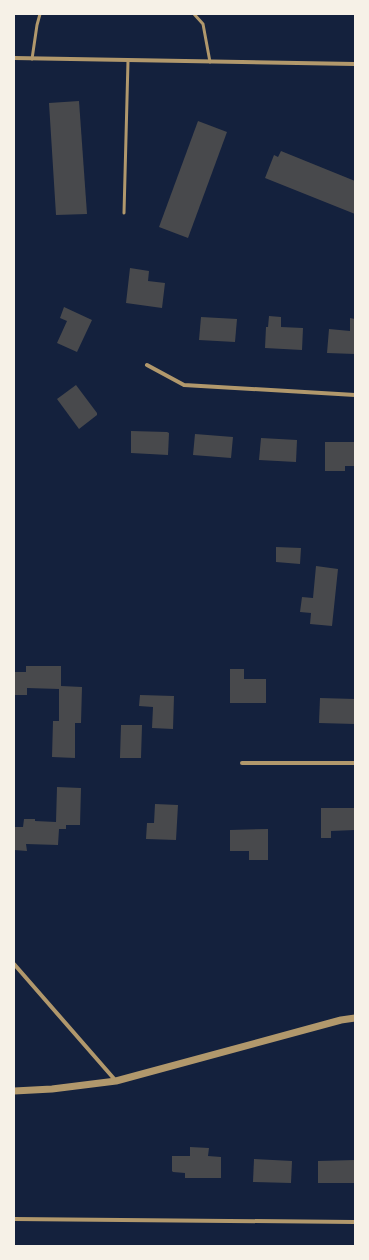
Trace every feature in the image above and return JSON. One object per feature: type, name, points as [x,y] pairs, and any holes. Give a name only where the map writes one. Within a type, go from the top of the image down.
[{"type":"street","points":[[14,58],[355,64]]},
{"type":"street","points":[[147,365],[184,385],[355,395]]},
{"type":"street","points":[[242,763],[355,762]]},
{"type":"street","points":[[14,964],[116,1081]]},
{"type":"street","points":[[14,1091],[52,1089],[116,1081],[341,1020],[355,1018]]},
{"type":"street","points":[[14,1219],[355,1222]]},
{"type":"lane","points":[[32,59],[37,24],[40,14]]},
{"type":"lane","points":[[194,14],[204,24],[210,62]]},
{"type":"lane","points":[[124,214],[128,61]]},
{"type":"building","points":[[79,101],[87,214],[56,215],[49,103]]},
{"type":"building","points":[[198,121],[227,132],[188,238],[159,227]]},
{"type":"building","points":[[281,151],[355,181],[355,214],[265,178],[274,155],[278,157]]},
{"type":"building","points":[[130,268],[149,271],[148,281],[165,283],[162,308],[126,303]]},
{"type":"building","points":[[64,307],[92,320],[77,352],[57,343],[67,321],[60,318]]},
{"type":"building","points":[[269,316],[281,317],[281,327],[303,328],[302,350],[265,348],[266,327],[268,327]]},
{"type":"building","points":[[201,317],[237,319],[235,342],[199,340]]},
{"type":"building","points":[[350,318],[355,319],[355,354],[327,353],[329,329],[350,331]]},
{"type":"building","points":[[76,385],[97,413],[97,415],[79,429],[57,399]]},
{"type":"building","points":[[131,431],[169,433],[168,455],[131,453]]},
{"type":"building","points":[[195,434],[233,437],[231,458],[193,455]]},
{"type":"building","points":[[261,438],[297,440],[296,462],[259,460]]},
{"type":"building","points":[[325,442],[355,442],[355,466],[345,466],[345,471],[325,471]]},
{"type":"building","points":[[276,547],[301,548],[300,564],[276,562]]},
{"type":"building","points":[[316,566],[338,569],[332,626],[310,624],[311,613],[300,612],[302,597],[313,598]]},
{"type":"building","points":[[26,666],[61,666],[61,686],[82,687],[81,723],[75,723],[75,758],[52,757],[53,721],[59,721],[59,689],[27,688],[27,695],[14,695],[14,672],[26,672]]},
{"type":"building","points":[[230,669],[244,669],[244,679],[266,679],[266,703],[230,703]]},
{"type":"building","points":[[140,695],[174,696],[173,729],[152,728],[153,707],[139,706]]},
{"type":"building","points":[[320,698],[355,699],[355,724],[319,723]]},
{"type":"building","points":[[121,725],[142,725],[141,758],[120,758]]},
{"type":"building","points":[[57,787],[81,788],[80,825],[66,825],[66,829],[59,829],[58,845],[26,844],[27,851],[14,850],[14,827],[23,827],[24,819],[56,822]]},
{"type":"building","points":[[155,804],[178,805],[176,840],[146,839],[147,823],[154,823]]},
{"type":"building","points":[[321,808],[355,808],[355,830],[331,831],[331,838],[321,838]]},
{"type":"building","points":[[268,829],[268,860],[249,860],[249,851],[230,851],[230,830]]},
{"type":"building","points":[[190,1147],[209,1148],[208,1156],[221,1157],[221,1178],[185,1178],[185,1173],[172,1171],[172,1156],[190,1156]]},
{"type":"building","points":[[254,1159],[292,1161],[291,1183],[253,1182]]},
{"type":"building","points":[[355,1160],[355,1183],[318,1183],[318,1161]]}]
